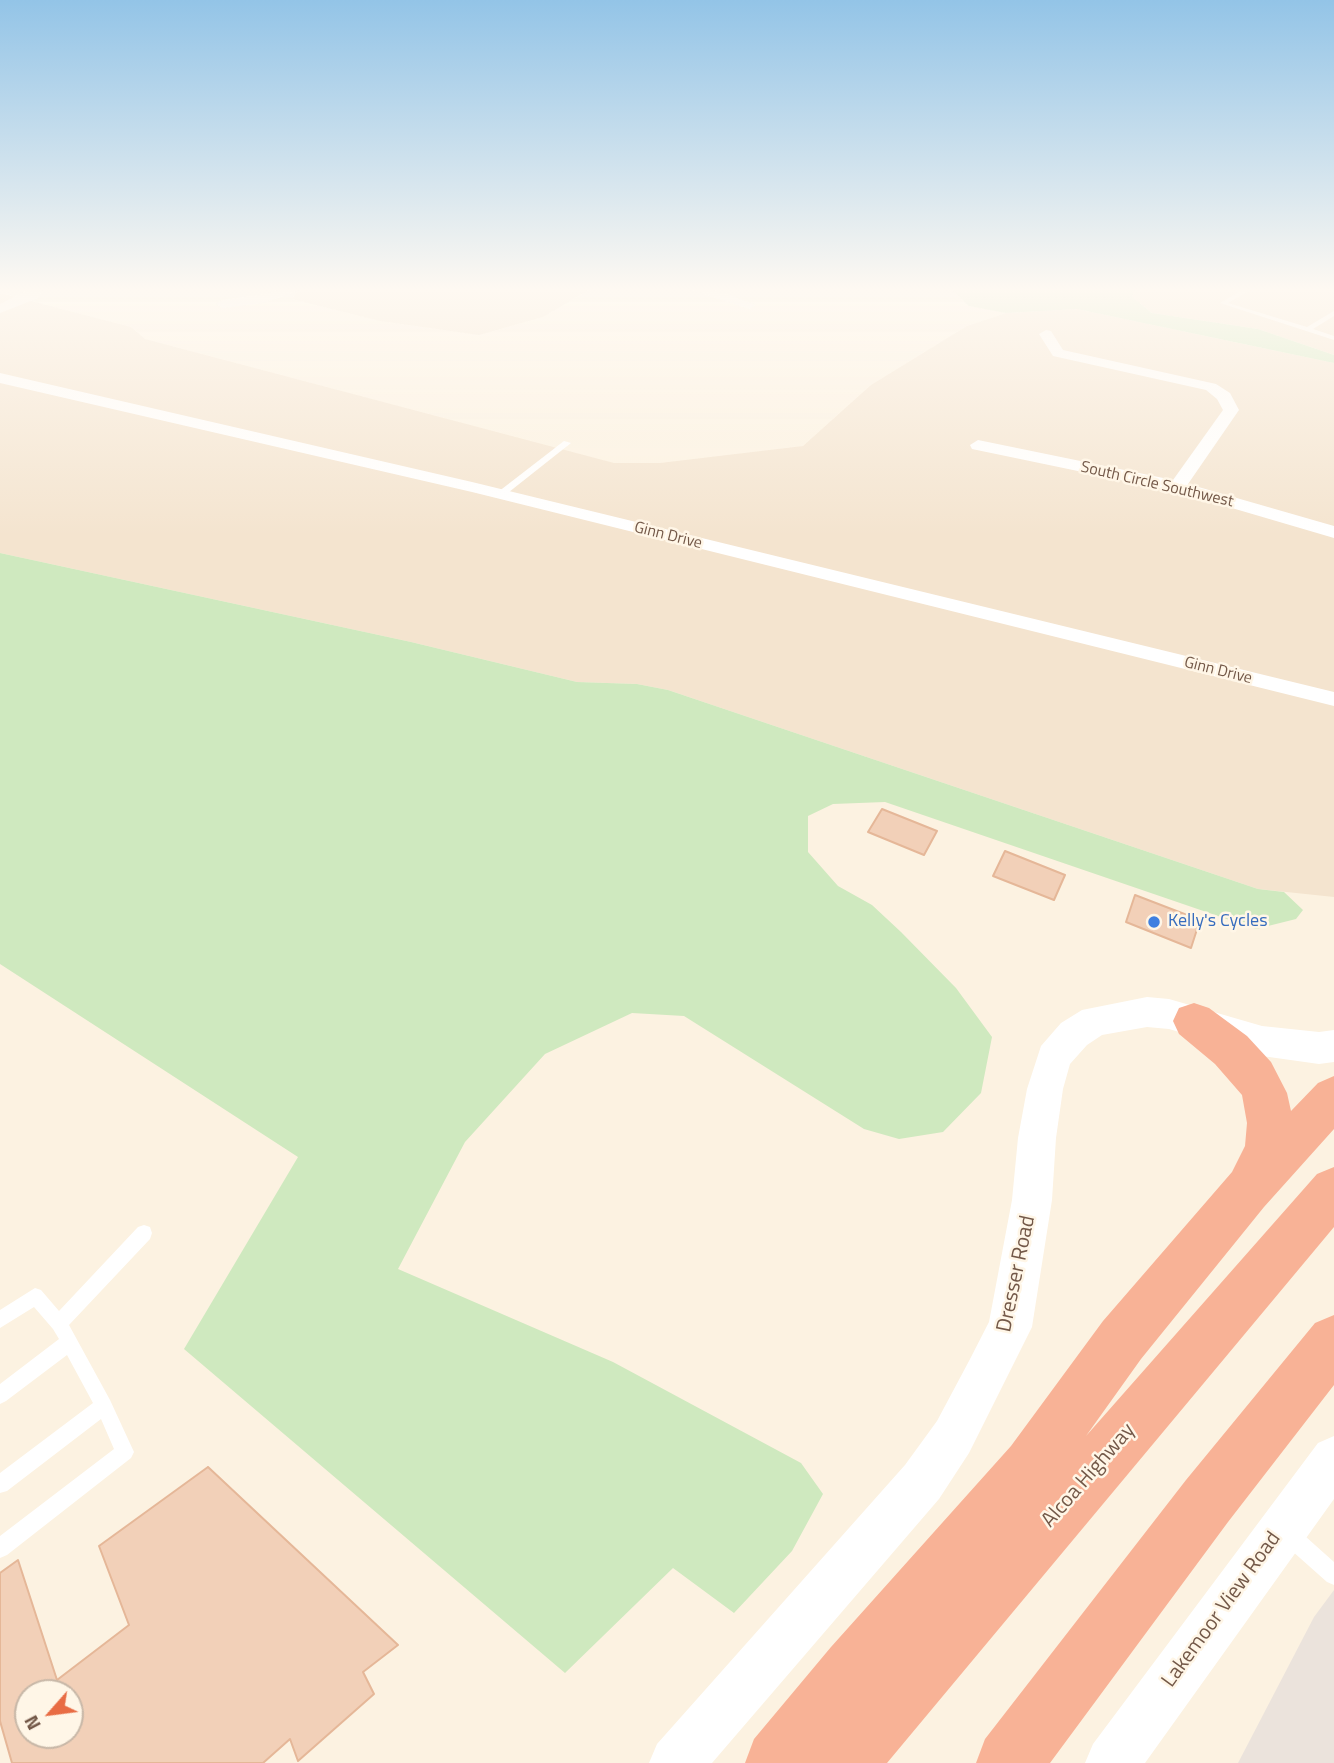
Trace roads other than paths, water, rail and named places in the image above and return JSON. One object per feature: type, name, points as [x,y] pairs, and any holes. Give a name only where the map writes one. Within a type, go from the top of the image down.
[{"type":"highway","points":[[1194,1021],[1231,1050],[1255,1076],[1264,1093],[1270,1123],[1268,1149],[1247,1191]]},
{"type":"highway","points":[[778,1763],[854,1670],[1031,1466],[1122,1340],[1247,1191],[1334,1097]]},
{"type":"highway","name":"Alcoa Highway","points":[[844,1763],[1334,1190]]},
{"type":"highway","points":[[1009,1763],[1207,1501],[1334,1342]]},
{"type":"street","points":[[1140,371],[1211,387],[1224,396],[1231,410],[1177,486]]},
{"type":"street","name":"Ginn Drive","points":[[0,378],[501,494],[1334,699]]},
{"type":"street","name":"South Circle Southwest","points":[[978,445],[1177,486],[1334,532]]},
{"type":"street","name":"Dresser Road","points":[[676,1763],[922,1482],[953,1437],[1010,1327],[1032,1200],[1039,1126],[1054,1057],[1074,1034],[1094,1021],[1147,1012],[1194,1021],[1262,1041],[1309,1047],[1334,1046]]},
{"type":"street","name":"Lakemoor View Road","points":[[1112,1763],[1281,1528],[1334,1459]]},
{"type":"lane","points":[[501,494],[567,443]]},
{"type":"lane","points":[[59,1323],[145,1233]]},
{"type":"lane","points":[[0,1320],[35,1296],[59,1323],[104,1406],[125,1452],[0,1548]]},
{"type":"lane","points":[[0,1395],[68,1343]]},
{"type":"lane","points":[[0,1484],[104,1406]]},
{"type":"lane","points":[[1281,1528],[1334,1575]]},
{"type":"place","name":"Kelly's Cycles","points":[[1154,922]]}]
